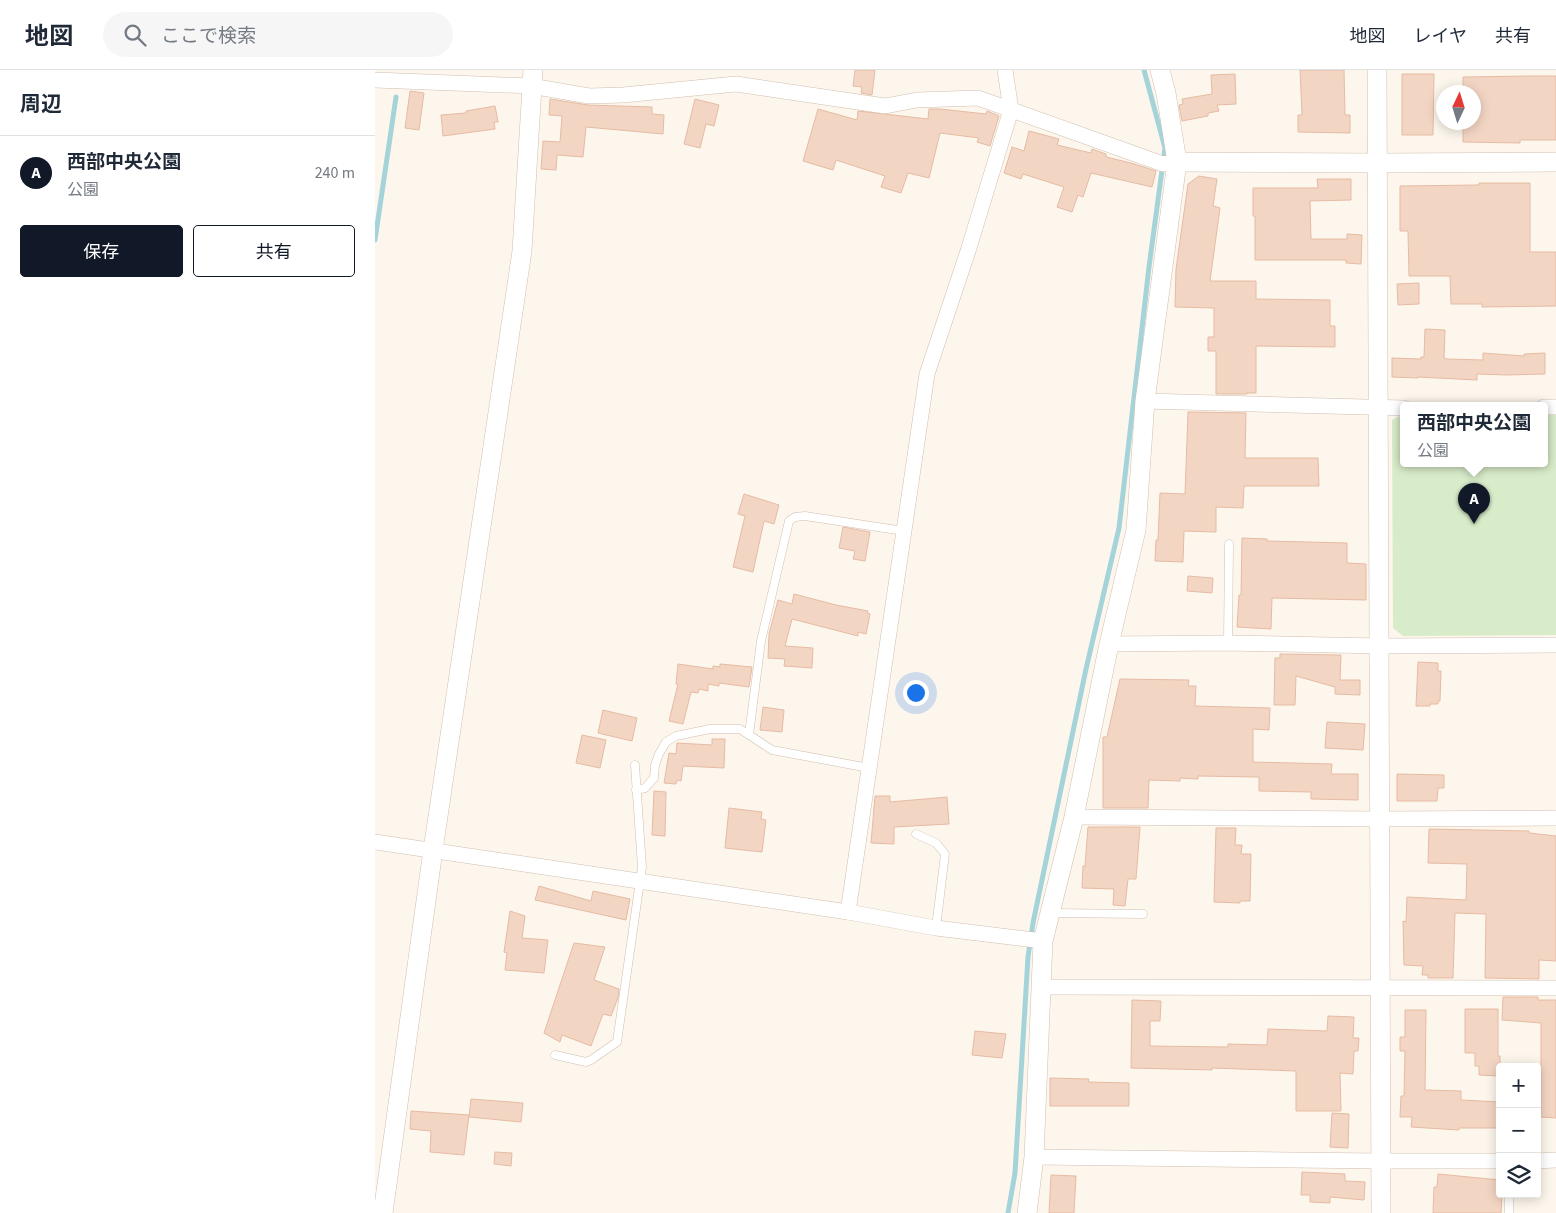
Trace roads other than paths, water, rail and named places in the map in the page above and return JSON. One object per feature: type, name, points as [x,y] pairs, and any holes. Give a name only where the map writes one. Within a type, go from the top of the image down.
[{"type":"street","points":[[848,912],[927,374],[968,251],[1011,110],[1005,70]]},
{"type":"street","points":[[1027,1213],[1034,1157],[1043,941],[1074,817],[1109,644],[1136,530],[1145,401],[1177,162],[1166,92],[1160,70]]},
{"type":"street","points":[[1377,70],[1381,1213]]},
{"type":"street","points":[[383,1213],[433,850],[522,251],[532,78]]},
{"type":"street","points":[[375,80],[532,78],[589,96],[623,95],[736,84],[885,106],[917,100],[977,98],[1163,164],[1177,162],[1556,162]]},
{"type":"street","points":[[1145,401],[1400,408]]},
{"type":"street","points":[[1109,644],[1556,645]]},
{"type":"street","points":[[1074,817],[1556,818]]},
{"type":"street","points":[[375,842],[848,912],[936,928],[1043,941]]},
{"type":"street","points":[[1040,987],[1556,988]]},
{"type":"street","points":[[1034,1157],[1496,1161]]},
{"type":"street","points":[[1541,1161],[1556,1160]]},
{"type":"lane","points":[[749,735],[761,641],[789,521],[795,517],[805,516],[904,531]]},
{"type":"lane","points":[[1228,643],[1229,544]]},
{"type":"lane","points":[[636,790],[645,788],[654,778],[655,765],[666,742],[676,736],[710,729],[740,729],[772,750],[869,768]]},
{"type":"lane","points":[[555,1054],[586,1062],[617,1042],[641,867],[635,765]]},
{"type":"lane","points":[[916,834],[936,842],[945,854],[936,928]]},
{"type":"lane","points":[[1051,913],[1143,914]]},
{"type":"lane","points":[[1509,1198],[1509,1213]]},
{"type":"waterway","points":[[1008,1213],[1015,1173],[1028,957],[1033,923],[1086,669],[1119,528],[1149,267],[1165,148],[1144,70]]},
{"type":"waterway","points":[[375,240],[396,97]]},
{"type":"place","name":"西部中央公園","points":[[1474,524]]}]
